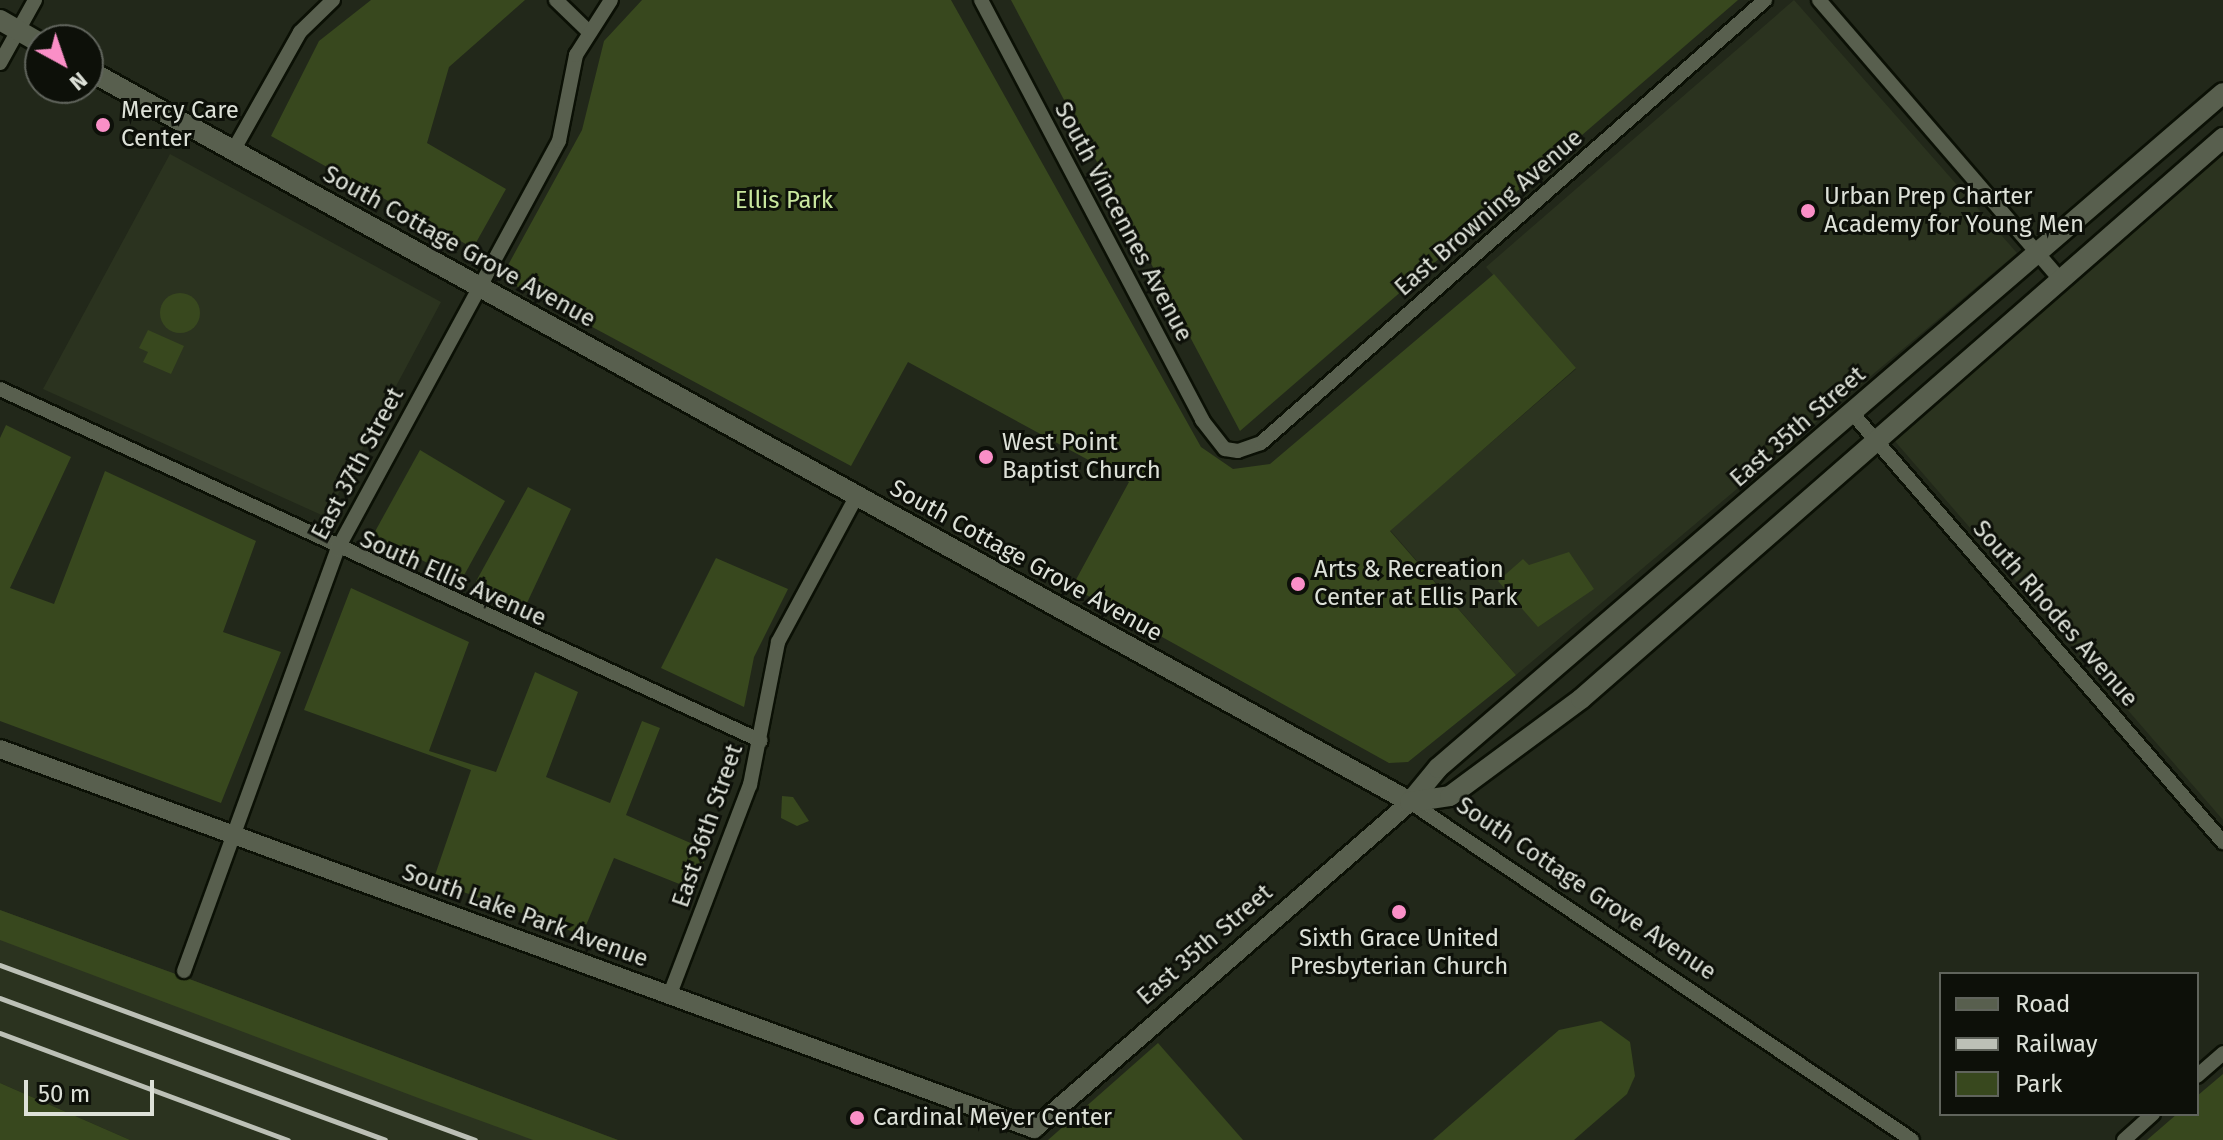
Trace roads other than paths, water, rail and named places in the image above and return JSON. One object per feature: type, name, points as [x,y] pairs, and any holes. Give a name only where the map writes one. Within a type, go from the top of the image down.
[{"type":"main road","name":"South Cottage Grove Avenue","points":[[104,79],[1410,802]]},
{"type":"main road","name":"East 35th Street","points":[[1410,802],[1438,768],[2223,93]]},
{"type":"main road","points":[[1410,802],[1450,796],[1549,724],[2223,138]]},
{"type":"street","points":[[0,63],[9,25],[35,0]]},
{"type":"street","points":[[233,151],[300,32],[333,0]]},
{"type":"street","points":[[556,0],[587,30]]},
{"type":"street","name":"East 37th Street","points":[[184,971],[337,550],[559,141],[565,93],[587,30],[611,0]]},
{"type":"street","name":"South Vincennes Avenue","points":[[981,0],[1202,420],[1225,449],[1238,451]]},
{"type":"street","name":"East Browning Avenue","points":[[1238,451],[1261,443],[1765,0]]},
{"type":"street","points":[[1819,0],[2060,279]]},
{"type":"street","name":"South Ellis Avenue","points":[[0,389],[337,550],[761,741]]},
{"type":"street","name":"South Rhodes Avenue","points":[[1853,414],[2223,842]]},
{"type":"street","name":"East 36th Street","points":[[670,994],[761,741],[778,642],[856,497]]},
{"type":"street","name":"South Lake Park Avenue","points":[[0,749],[1034,1129]]},
{"type":"street","name":"East 35th Street","points":[[1034,1129],[1410,802]]},
{"type":"street","name":"South Cottage Grove Avenue","points":[[1410,802],[1912,1140]]},
{"type":"street","points":[[2199,1074],[2223,1053]]},
{"type":"street","points":[[2124,1140],[2151,1116]]},
{"type":"railway","points":[[0,965],[475,1140]]},
{"type":"railway","points":[[0,998],[385,1140]]},
{"type":"railway","points":[[0,1033],[288,1140]]},
{"type":"place","name":"Mercy Care Center","points":[[103,125]]},
{"type":"place","name":"Urban Prep Charter Academy for Young Men","points":[[1808,211]]},
{"type":"place","name":"West Point Baptist Church","points":[[986,457]]},
{"type":"place","name":"Arts & Recreation Center at Ellis Park","points":[[1298,584]]},
{"type":"place","name":"Sixth Grace United Presbyterian Church","points":[[1399,912]]},
{"type":"place","name":"Cardinal Meyer Center","points":[[857,1118]]},
{"type":"park label","name":"Ellis Park","points":[[784,201]]}]
